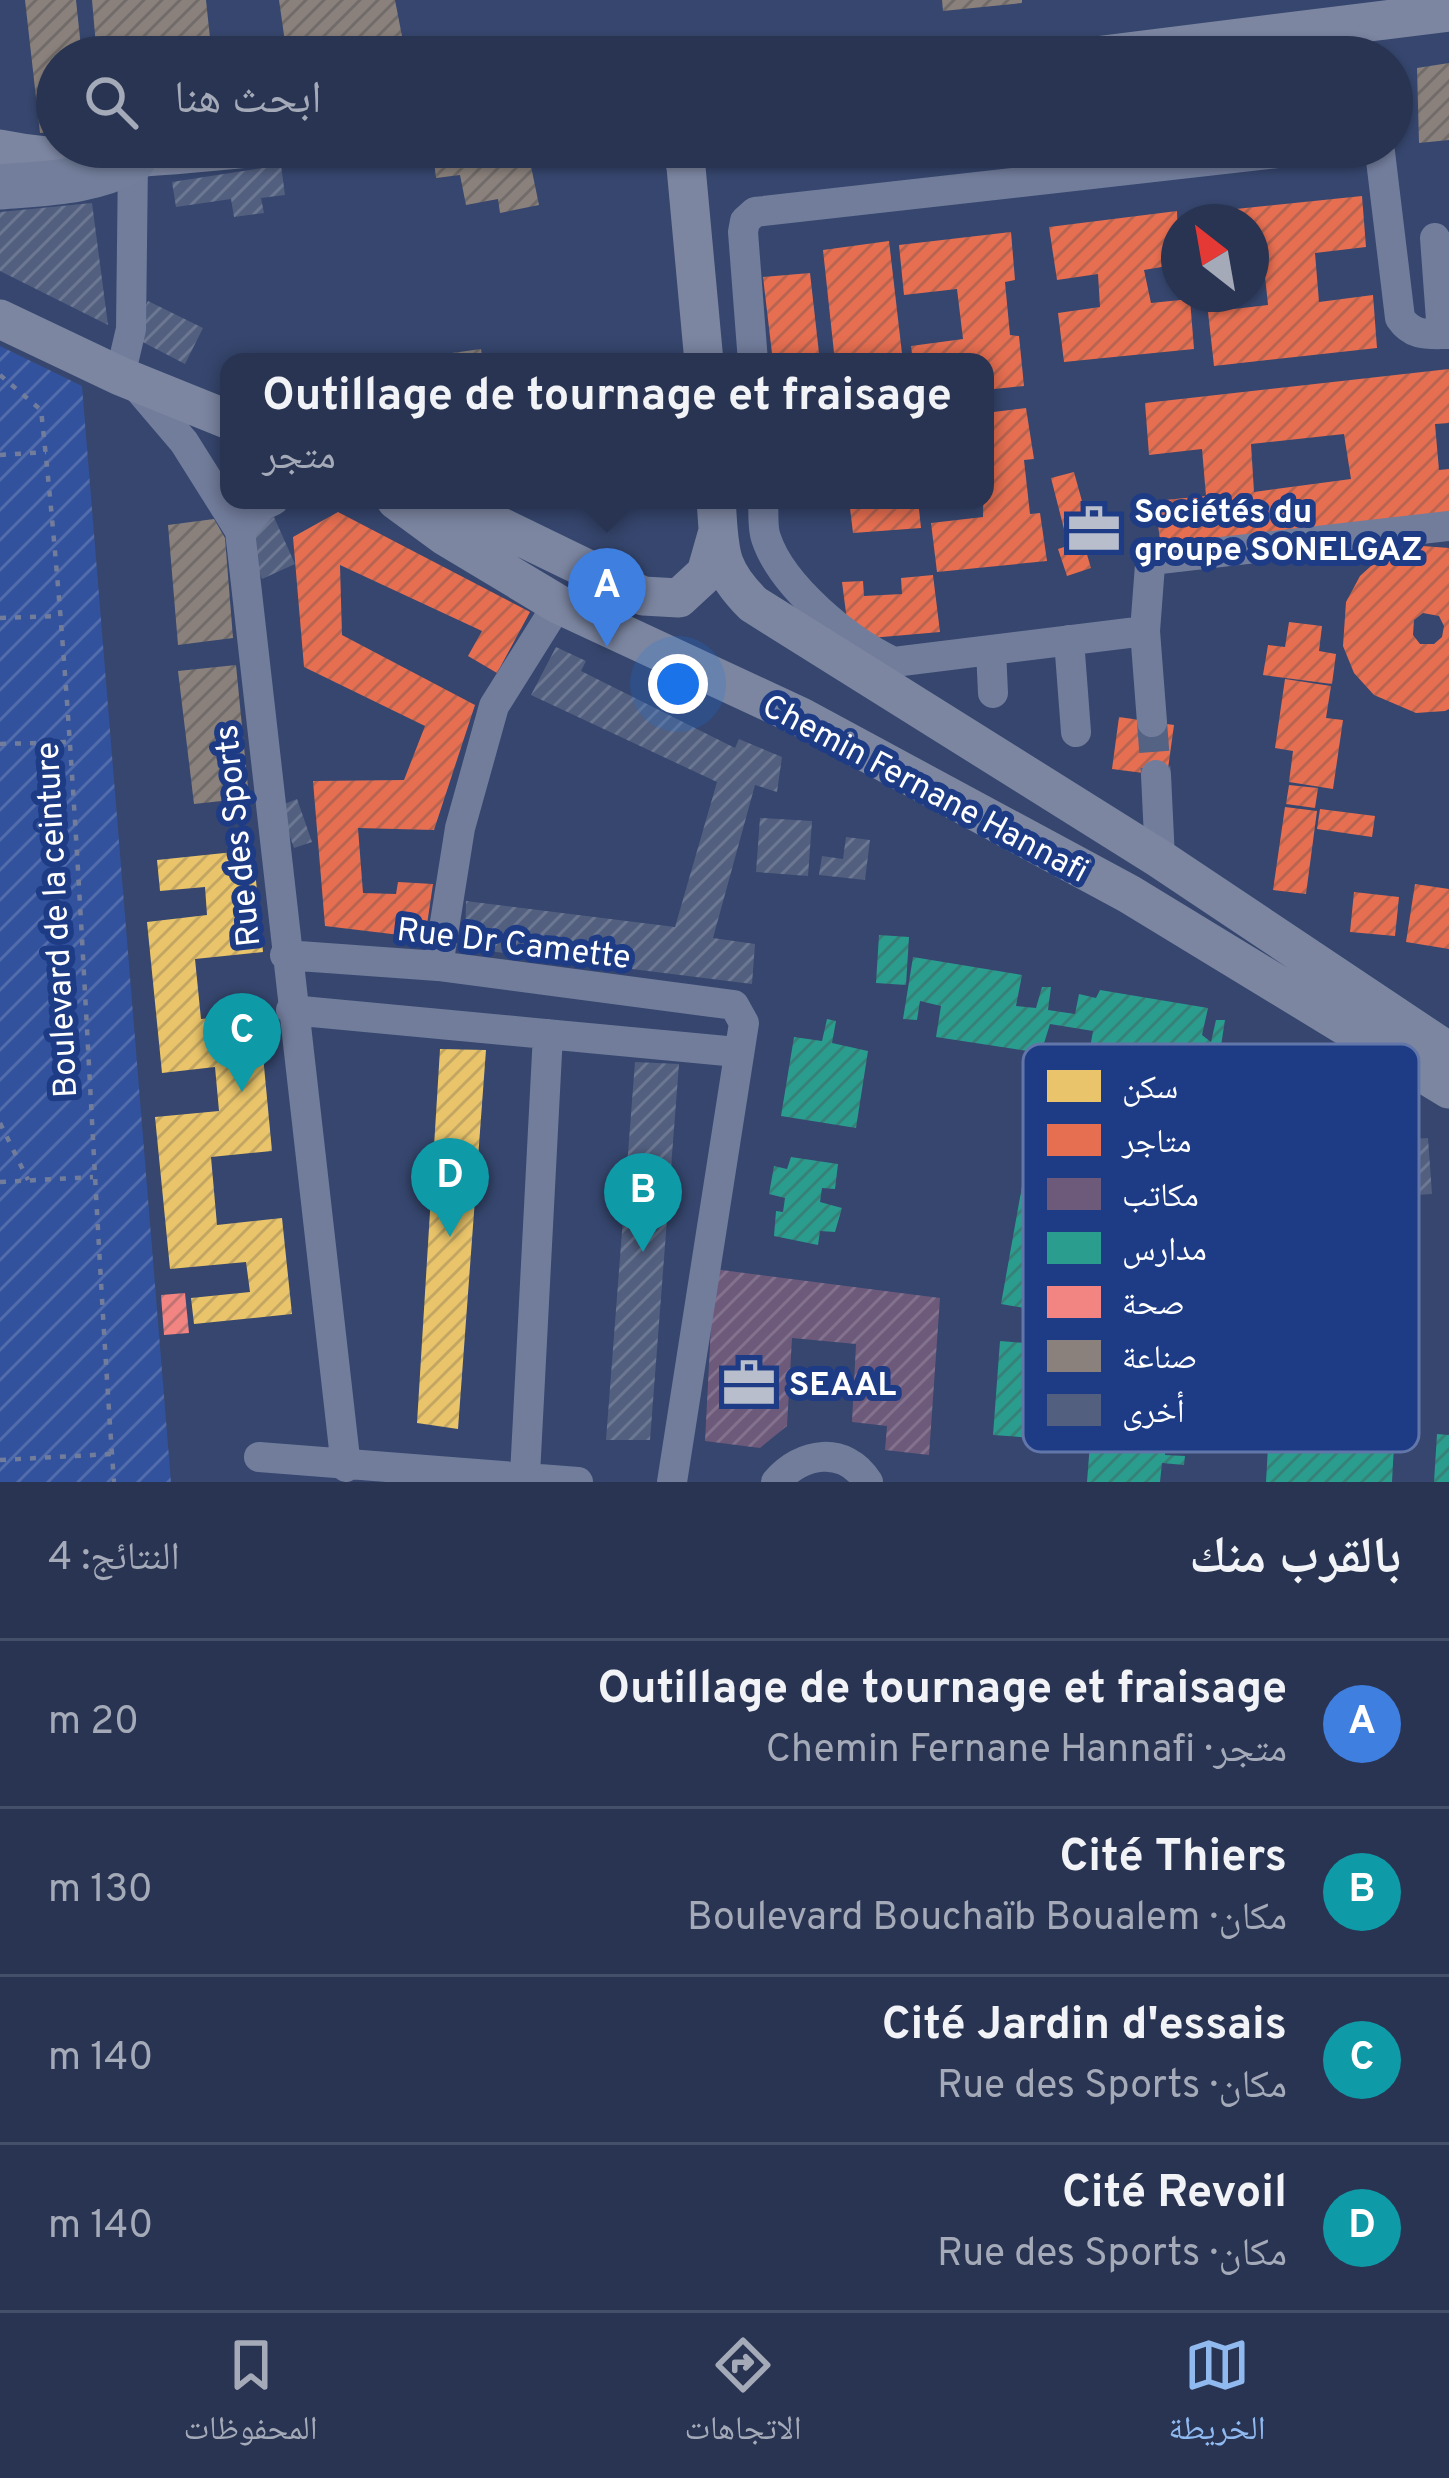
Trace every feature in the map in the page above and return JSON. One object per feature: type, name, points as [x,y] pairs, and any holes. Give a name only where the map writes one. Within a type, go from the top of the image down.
[{"type":"highway","points":[[0,187],[84,180],[113,168]]},
{"type":"main road","points":[[1256,36],[1449,12]]},
{"type":"main road","points":[[0,148],[36,155]]},
{"type":"main road","points":[[686,168],[703,353]]},
{"type":"main road","points":[[0,319],[220,416]]},
{"type":"main road","name":"Chemin Fernane Hannafi","points":[[408,509],[558,604],[801,717],[1129,894],[1375,1044]]},
{"type":"main road","points":[[464,509],[644,596],[679,598],[706,573],[717,515]]},
{"type":"main road","name":"Chemin Fernane Hannafi","points":[[717,515],[720,557],[730,581],[752,604],[1160,859],[1449,1052]]},
{"type":"main road","name":"Chemin Fernane Hannafi","points":[[1419,1071],[1449,1089]]},
{"type":"street","points":[[133,168],[126,378],[184,442],[220,499]]},
{"type":"street","points":[[752,353],[743,232],[745,221],[755,212],[1146,168]]},
{"type":"street","points":[[1382,168],[1400,318],[1408,330],[1445,334],[1435,238]]},
{"type":"street","points":[[226,509],[240,531],[259,509]]},
{"type":"street","points":[[763,509],[765,537],[796,588],[863,645],[894,662],[1145,631]]},
{"type":"street","points":[[1152,722],[1145,631],[1150,565],[1160,559],[1449,526]]},
{"type":"street","name":"Rue des Sports","points":[[240,531],[346,1467]]},
{"type":"street","points":[[438,966],[460,828],[494,706],[558,604]]},
{"type":"street","points":[[1069,640],[1076,732]]},
{"type":"street","points":[[991,650],[992,693]]},
{"type":"street","points":[[1156,775],[1160,859]]},
{"type":"street","name":"Rue Dr Camette","points":[[285,955],[438,966],[734,1005],[744,1023],[736,1052]]},
{"type":"street","points":[[292,1010],[736,1052],[672,1482]]},
{"type":"street","points":[[524,1475],[548,1034]]},
{"type":"street","points":[[776,1482],[791,1466],[820,1456],[855,1466],[868,1482]]},
{"type":"street","points":[[259,1457],[578,1482]]},
{"type":"path","name":"Boulevard de la ceinture","points":[[0,374],[41,410],[46,452],[70,742],[114,1482]]},
{"type":"path","points":[[0,454],[46,452]]},
{"type":"path","points":[[0,618],[60,616]]},
{"type":"path","points":[[0,744],[70,742]]},
{"type":"path","points":[[0,1123],[28,1180]]},
{"type":"path","points":[[0,1182],[93,1177]]},
{"type":"path","points":[[0,1460],[112,1454]]},
{"type":"shaded area","points":[[0,346],[82,386],[171,1482],[0,1482]]},
{"type":"building: سكن","points":[[253,850],[263,952],[195,959],[201,1019],[259,1013],[272,1151],[211,1157],[217,1225],[282,1218],[292,1314],[194,1324],[191,1298],[250,1292],[246,1262],[170,1269],[155,1117],[219,1111],[215,1067],[162,1073],[147,922],[207,915],[205,887],[160,891],[157,860]]},
{"type":"building: سكن","points":[[440,1049],[486,1050],[458,1429],[417,1423]]},
{"type":"building: متاجر","points":[[1362,196],[1366,247],[1315,253],[1319,302],[1373,295],[1377,348],[1214,366],[1208,312],[1269,312],[1269,206]]},
{"type":"building: متاجر","points":[[1161,213],[1161,267],[1144,270],[1151,303],[1161,302],[1161,312],[1191,312],[1194,349],[1064,362],[1058,313],[1100,307],[1098,274],[1057,280],[1049,227]]},
{"type":"building: متاجر","points":[[1011,232],[1015,280],[1005,282],[1010,335],[1019,336],[1024,386],[994,389],[994,353],[912,353],[911,346],[963,339],[957,289],[904,295],[899,245]]},
{"type":"building: متاجر","points":[[889,241],[902,353],[834,353],[823,250]]},
{"type":"building: متاجر","points":[[810,273],[819,353],[772,353],[763,277]]},
{"type":"building: متاجر","points":[[1449,369],[1449,423],[1435,424],[1439,470],[1449,469],[1449,523],[1162,556],[1155,501],[1206,496],[1202,449],[1149,455],[1145,403]],"holes":[[[1344,434],[1351,479],[1254,492],[1251,444]]]},
{"type":"building: متاجر","points":[[1026,408],[1034,459],[1024,460],[1030,514],[1040,513],[1047,561],[937,572],[931,523],[983,517],[983,509],[994,509],[994,412]]},
{"type":"building: متاجر","points":[[1074,472],[1088,523],[1064,529],[1051,478]]},
{"type":"building: متاجر","points":[[850,509],[919,509],[921,528],[853,533]]},
{"type":"building: متاجر","points":[[338,512],[530,612],[497,673],[468,656],[482,631],[340,565],[342,635],[475,705],[434,830],[358,828],[363,893],[396,894],[398,882],[433,884],[425,938],[325,926],[313,781],[404,780],[425,726],[304,667],[293,537]]},
{"type":"building: متاجر","points":[[1083,541],[1091,568],[1067,576],[1058,549]]},
{"type":"building: متاجر","points":[[1409,545],[1449,548],[1449,709],[1445,711],[1416,713],[1374,695],[1354,673],[1343,646],[1346,602],[1360,576],[1382,556]],"holes":[[[1423,613],[1439,616],[1442,637],[1434,644],[1420,644],[1413,635],[1414,620]]]},
{"type":"building: متاجر","points":[[933,575],[940,632],[859,639],[848,628],[842,582],[863,581],[864,596],[902,594],[901,578]]},
{"type":"building: متاجر","points":[[1289,622],[1322,626],[1319,651],[1336,654],[1332,684],[1263,675],[1268,645],[1285,647]]},
{"type":"building: متاجر","points":[[1285,679],[1331,686],[1326,718],[1343,720],[1333,789],[1289,782],[1293,751],[1275,748]]},
{"type":"building: متاجر","points":[[1119,717],[1174,725],[1167,776],[1112,769]]},
{"type":"building: متاجر","points":[[1289,785],[1318,788],[1315,808],[1286,804]]},
{"type":"building: متاجر","points":[[1285,807],[1317,811],[1306,894],[1273,890]]},
{"type":"building: متاجر","points":[[1320,809],[1375,816],[1372,837],[1317,829]]},
{"type":"building: متاجر","points":[[1415,884],[1449,889],[1449,949],[1406,942]]},
{"type":"building: متاجر","points":[[1354,892],[1399,897],[1395,936],[1350,932]]},
{"type":"building: مكاتب","name":"SEAAL","points":[[714,1269],[940,1298],[929,1455],[885,1450],[887,1426],[852,1422],[856,1344],[792,1338],[787,1426],[760,1448],[705,1441]]},
{"type":"building: مدارس","points":[[879,935],[909,937],[906,985],[876,983]]},
{"type":"building: مدارس","points":[[913,957],[1022,975],[1016,1006],[1036,1008],[1042,987],[1051,987],[1048,1010],[1075,1014],[1079,994],[1096,998],[1100,990],[1208,1008],[1202,1035],[1211,1042],[1216,1020],[1225,1020],[1221,1044],[1091,1044],[1093,1031],[1050,1024],[1044,1044],[1023,1044],[1023,1050],[936,1037],[941,1006],[920,1001],[917,1020],[903,1019]]},
{"type":"building: مدارس","points":[[827,1019],[836,1021],[832,1043],[868,1051],[856,1128],[781,1116],[794,1037],[822,1041]]},
{"type":"building: مدارس","points":[[791,1157],[838,1164],[835,1189],[822,1188],[820,1202],[842,1208],[835,1232],[820,1231],[818,1245],[774,1236],[776,1211],[783,1212],[785,1198],[769,1194],[774,1166],[787,1169]]},
{"type":"building: مدارس","points":[[1023,1180],[1023,1308],[1001,1304]]},
{"type":"building: مدارس","points":[[1000,1341],[1023,1343],[1023,1437],[993,1435]]},
{"type":"building: مدارس","points":[[1437,1434],[1449,1435],[1449,1482],[1434,1482]]},
{"type":"building: مدارس","points":[[1089,1452],[1185,1456],[1184,1465],[1162,1463],[1160,1482],[1087,1482]]},
{"type":"building: مدارس","points":[[1268,1452],[1394,1452],[1392,1482],[1266,1482]]},
{"type":"building: صحة","points":[[185,1293],[189,1333],[164,1335],[161,1295]]},
{"type":"building: صناعة","points":[[25,0],[76,0],[80,36],[36,36],[36,98]]},
{"type":"building: صناعة","points":[[92,0],[206,0],[210,36],[95,36]]},
{"type":"building: صناعة","points":[[279,0],[395,0],[402,36],[284,36]]},
{"type":"building: صناعة","points":[[942,0],[1022,0],[1022,3],[943,11]]},
{"type":"building: صناعة","points":[[1449,63],[1449,140],[1419,143],[1417,68]]},
{"type":"building: صناعة","points":[[435,168],[531,168],[539,205],[500,213],[498,199],[466,205],[460,175],[436,178]]},
{"type":"building: صناعة","points":[[214,519],[225,538],[233,638],[178,645],[168,525]]},
{"type":"building: صناعة","points":[[236,665],[249,798],[194,804],[178,671]]},
{"type":"building: أخرى","points":[[281,168],[285,195],[261,198],[264,213],[234,217],[231,199],[176,207],[172,182]]},
{"type":"building: أخرى","points":[[92,203],[108,325],[0,271],[0,212]]},
{"type":"building: أخرى","points":[[148,301],[203,328],[185,364],[131,336]]},
{"type":"building: أخرى","points":[[274,517],[295,564],[262,579],[241,531]]},
{"type":"building: أخرى","points":[[556,647],[586,661],[581,671],[735,748],[739,739],[782,757],[777,792],[755,785],[713,938],[755,944],[752,984],[465,948],[466,901],[675,927],[717,782],[531,695]]},
{"type":"building: أخرى","points":[[297,799],[312,842],[294,848],[279,806]]},
{"type":"building: أخرى","points":[[760,818],[812,821],[808,876],[756,872]]},
{"type":"building: أخرى","points":[[846,837],[870,840],[865,880],[819,875],[822,856],[843,859]]},
{"type":"building: أخرى","points":[[635,1062],[679,1064],[650,1440],[606,1440]]},
{"type":"building: أخرى","points":[[1428,1138],[1432,1194],[1419,1195],[1419,1139]]},
{"type":"tunnel","points":[[1152,722],[1156,775]]},
{"type":"place","name":"Sociétés du groupe SONELGAZ","points":[[1094,529]]},
{"type":"place","name":"Outillage de tournage et fraisage","points":[[607,647]]},
{"type":"place","name":"Cité Jardin d'essais","points":[[242,1092]]},
{"type":"place","name":"Cité Revoil","points":[[450,1237]]},
{"type":"place","name":"Cité Thiers","points":[[643,1252]]},
{"type":"place","name":"SEAAL","points":[[749,1383]]}]
